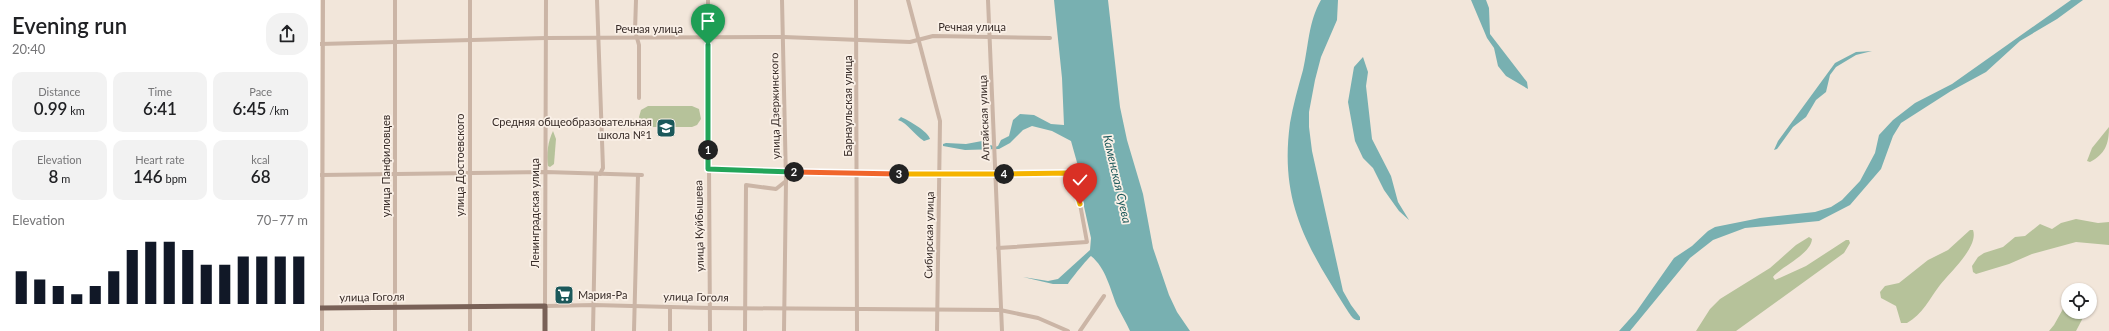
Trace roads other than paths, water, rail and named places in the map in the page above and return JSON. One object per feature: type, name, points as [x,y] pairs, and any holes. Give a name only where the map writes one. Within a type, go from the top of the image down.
[{"type":"main road","name":"улица Гоголя","points":[[322,308],[395,306],[545,306]]},
{"type":"main road","name":"Ленинградская улица","points":[[545,306],[545,331]]},
{"type":"street","points":[[322,331],[321,44],[323,0]]},
{"type":"street","name":"улица Панфиловцев","points":[[395,0],[395,331]]},
{"type":"street","name":"улица Достоевского","points":[[470,0],[470,331]]},
{"type":"street","name":"Ленинградская улица","points":[[545,306],[546,0]]},
{"type":"street","points":[[593,331],[598,174],[603,168],[597,0]]},
{"type":"street","points":[[636,0],[635,31],[638,38],[640,98]]},
{"type":"street","name":"улица Куйбышева","points":[[708,0],[710,331]]},
{"type":"street","name":"улица Дзержинского","points":[[782,0],[786,181],[783,308],[784,331]]},
{"type":"street","name":"Барнаульская улица","points":[[856,0],[856,331]]},
{"type":"street","name":"Сибирская улица","points":[[908,0],[940,121],[937,331]]},
{"type":"street","name":"Алтайская улица","points":[[988,0],[1002,331]]},
{"type":"street","name":"Речная улица","points":[[321,44],[546,38],[784,37],[910,42],[933,36],[989,35],[1050,38]]},
{"type":"street","points":[[708,169],[939,175],[1072,171],[1087,242],[998,248]]},
{"type":"street","points":[[321,175],[546,172],[640,175],[634,331]]},
{"type":"street","points":[[745,331],[746,185],[776,189],[786,181]]},
{"type":"street","points":[[1080,331],[1104,296]]},
{"type":"street","name":"улица Гоголя","points":[[545,306],[594,305],[709,308],[1000,310],[1038,318],[1068,331]]},
{"type":"street","points":[[670,307],[670,331]]},
{"type":"water","name":"Каменская Суева","points":[[1054,0],[1108,0],[1120,107],[1127,140],[1143,194],[1153,248],[1169,295],[1177,312],[1190,331],[1130,331],[1117,306],[1104,273],[1091,256],[1068,284],[1053,284],[1023,277],[1048,281],[1058,279],[1090,250],[1091,238],[1079,184],[1078,166],[1071,141],[1052,131],[1032,126],[1023,130],[1010,143],[999,149],[965,150],[943,146],[943,144],[946,143],[966,144],[982,141],[995,147],[998,146],[1001,140],[1009,136],[1013,120],[1020,114],[1034,115],[1051,124],[1064,125],[1062,78]]},
{"type":"water","points":[[1321,0],[1338,0],[1337,20],[1321,57],[1309,112],[1309,127],[1312,151],[1343,291],[1360,317],[1360,320],[1355,319],[1349,313],[1309,246],[1293,202],[1289,178],[1288,152],[1290,123],[1303,70],[1311,25]]},
{"type":"water","points":[[1471,0],[1486,0],[1489,8],[1490,34],[1527,82],[1528,89],[1506,76],[1498,66],[1494,48],[1487,38]]},
{"type":"water","points":[[2071,0],[2083,0],[2057,19],[2020,41],[1986,72],[1951,91],[1901,123],[1893,136],[1881,169],[1850,205],[1819,221],[1745,228],[1713,240],[1690,258],[1630,331],[1619,331],[1636,312],[1674,258],[1692,246],[1708,231],[1715,227],[1760,218],[1815,212],[1831,207],[1842,200],[1860,181],[1875,153],[1879,135],[1893,120],[1915,103],[1952,84]]},
{"type":"water","points":[[1872,51],[1856,55],[1836,67],[1830,75],[1826,92],[1816,100],[1806,117],[1793,127],[1777,149],[1774,150],[1778,141],[1835,63],[1856,52]]},
{"type":"water","points":[[1363,57],[1368,72],[1366,86],[1372,139],[1391,176],[1398,202],[1409,220],[1399,211],[1384,190],[1373,168],[1363,158],[1355,141],[1348,102],[1354,67]]},
{"type":"water","points":[[901,117],[913,123],[926,133],[930,139],[924,141],[920,138],[905,124],[898,120]]},
{"type":"place","name":"Средняя общеобразовательная школа №1","points":[[666,128]]},
{"type":"place","name":"Мария-Ра","points":[[564,295]]}]
